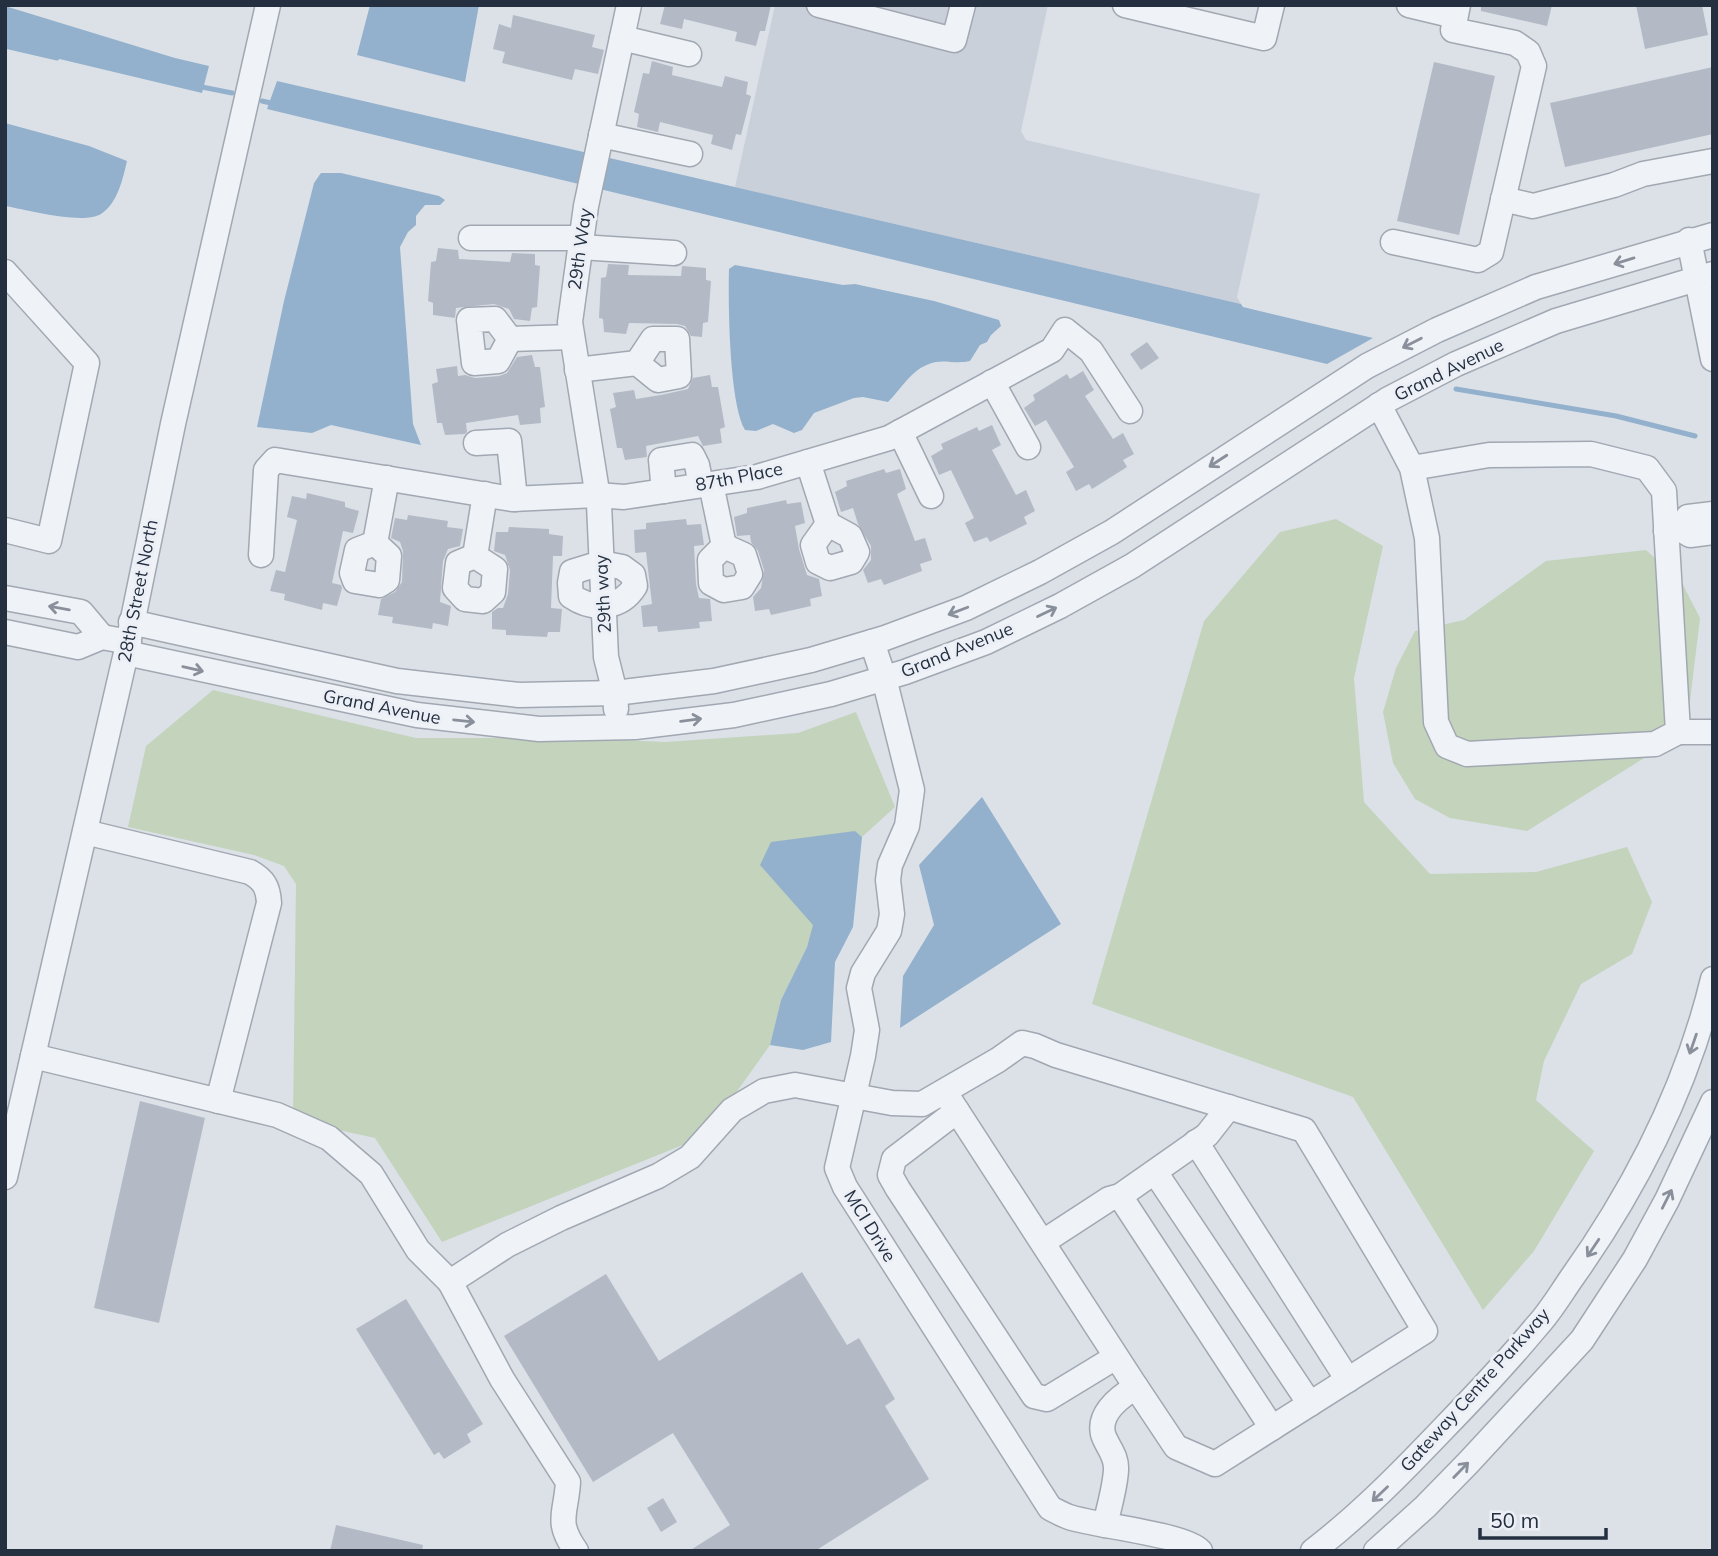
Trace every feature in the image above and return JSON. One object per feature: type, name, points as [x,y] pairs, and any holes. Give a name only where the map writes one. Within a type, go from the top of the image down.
[{"type":"street","name":"28th Street North","points":[[5,1177],[129,639],[173,424],[268,5]]},
{"type":"street","name":"29th Way","points":[[597,495],[570,322],[586,206],[629,5]]},
{"type":"street","points":[[819,5],[954,40],[963,5]]},
{"type":"street","points":[[1125,5],[1196,13],[1264,38],[1272,5]]},
{"type":"street","points":[[1393,242],[1478,260],[1491,252],[1534,66],[1528,52],[1515,43],[1452,30],[1457,11],[1409,5]]},
{"type":"street","points":[[622,38],[689,54]]},
{"type":"street","points":[[601,135],[690,154]]},
{"type":"street","points":[[1503,199],[1533,206],[1614,185],[1643,174],[1713,161]]},
{"type":"street","points":[[471,238],[581,242],[674,253]]},
{"type":"street","points":[[1701,238],[1713,359]]},
{"type":"street","name":"Grand Avenue","points":[[129,639],[397,681],[519,695],[615,692],[714,681],[811,660],[872,642],[966,608],[1040,572],[1112,532],[1367,366],[1437,330],[1536,287],[1701,238]]},
{"type":"street","points":[[5,272],[87,363],[49,541],[5,530]]},
{"type":"street","name":"Grand Avenue","points":[[129,639],[417,715],[539,729],[617,727],[734,715],[831,694],[986,642],[1060,606],[1132,566],[1379,405],[1456,364],[1556,321],[1705,276]]},
{"type":"street","name":"87th Place","points":[[261,555],[266,470],[275,460],[515,499],[597,495],[624,497],[757,477],[889,438],[1052,350],[1065,330],[1091,351],[1130,411]]},
{"type":"street","points":[[510,338],[572,337]]},
{"type":"street","points":[[578,370],[637,363]]},
{"type":"street","points":[[992,382],[1028,447]]},
{"type":"street","points":[[1311,402],[1331,436]]},
{"type":"street","points":[[1379,405],[1412,468],[1427,538],[1436,722],[1447,746],[1466,754],[1655,744],[1678,732],[1713,732]]},
{"type":"street","points":[[900,432],[931,496]]},
{"type":"street","points":[[476,443],[509,441],[515,499]]},
{"type":"street","points":[[1412,468],[1489,455],[1591,454],[1647,468],[1664,491],[1673,530],[1678,732]]},
{"type":"street","points":[[664,491],[661,460],[692,455],[706,485],[724,546]]},
{"type":"street","points":[[808,461],[828,524]]},
{"type":"street","points":[[375,543],[387,478]]},
{"type":"street","points":[[475,556],[485,494]]},
{"type":"street","name":"29th way","points":[[597,495],[606,657],[615,692],[617,727]]},
{"type":"street","points":[[1673,530],[1688,517],[1713,514]]},
{"type":"street","points":[[1673,530],[1690,535],[1713,532]]},
{"type":"street","points":[[5,598],[81,612],[102,637]]},
{"type":"street","points":[[5,632],[78,647],[102,637],[129,639]]},
{"type":"street","name":"MCI Drive","points":[[872,642],[884,678],[912,790],[907,826],[890,864],[888,880],[892,914],[889,931],[863,973],[859,988],[867,1030],[836,1168],[845,1187],[1050,1508],[1068,1517],[1161,1536],[1195,1546],[1200,1551]]},
{"type":"street","points":[[85,832],[250,872],[263,880],[269,903],[218,1101]]},
{"type":"street","name":"Gateway Centre Parkway","points":[[1313,1551],[1383,1492],[1476,1394],[1539,1324],[1598,1241],[1670,1106],[1692,1048],[1713,979]]},
{"type":"street","points":[[951,1101],[1176,1447],[1215,1464],[1425,1331],[1304,1130],[1056,1055],[1035,1045],[1022,1044],[951,1101],[894,1159],[890,1175],[1034,1396],[1047,1399],[1116,1357]]},
{"type":"street","points":[[33,1056],[277,1115],[330,1138],[370,1174],[418,1250],[450,1282],[502,1379],[568,1482],[563,1518],[564,1533],[576,1551]]},
{"type":"street","points":[[450,1282],[507,1245],[561,1218],[658,1176],[690,1157],[732,1110],[764,1091],[794,1085],[892,1104],[951,1101]]},
{"type":"street","points":[[1376,1551],[1468,1463],[1582,1340],[1635,1259],[1667,1200],[1713,1102]]},
{"type":"street","points":[[1043,1242],[1109,1199],[1120,1196],[1207,1135],[1229,1108]]},
{"type":"street","points":[[1196,1142],[1348,1380]]},
{"type":"street","points":[[1155,1172],[1310,1404]]},
{"type":"street","points":[[1120,1196],[1272,1428]]},
{"type":"street","points":[[1105,1525],[1116,1470],[1114,1455],[1102,1432],[1106,1413],[1121,1396],[1136,1387]]},
{"type":"shaded area","points":[[775,5],[1048,5],[1021,131],[1026,140],[1260,194],[1237,297],[1241,304],[735,187]]},
{"type":"green space","points":[[1336,519],[1383,546],[1354,678],[1364,802],[1430,874],[1536,872],[1627,847],[1652,902],[1632,954],[1581,984],[1544,1061],[1536,1100],[1594,1151],[1534,1251],[1483,1310],[1353,1097],[1092,1004],[1204,621],[1280,532]]},
{"type":"green space","points":[[1646,550],[1682,583],[1700,618],[1690,701],[1670,742],[1527,831],[1450,818],[1415,799],[1393,763],[1383,712],[1396,668],[1415,631],[1464,620],[1546,561]]},
{"type":"green space","points":[[213,690],[416,738],[579,738],[665,742],[798,733],[856,712],[895,807],[862,837],[855,831],[761,865],[814,925],[807,947],[781,1000],[770,1045],[705,1136],[442,1242],[375,1138],[293,1120],[296,884],[284,866],[254,855],[128,827],[146,746]]},
{"type":"water","points":[[370,5],[479,5],[465,82],[357,55]]},
{"type":"water","points":[[5,6],[209,66],[202,93],[5,46]]},
{"type":"water","points":[[277,81],[1241,304],[1243,307],[1373,338],[1327,364],[267,109]]},
{"type":"water","points":[[5,123],[89,146],[127,161],[119,190],[112,203],[101,214],[82,218],[54,216],[5,206]]},
{"type":"water","points":[[321,173],[341,173],[439,196],[445,200],[440,205],[425,205],[416,216],[416,225],[408,232],[400,247],[413,424],[421,445],[331,425],[312,433],[257,427],[284,301],[314,183]]},
{"type":"water","points":[[735,265],[843,285],[855,284],[934,301],[999,320],[1001,326],[987,342],[980,345],[970,361],[928,364],[914,373],[888,402],[854,398],[814,413],[802,430],[794,433],[773,424],[756,431],[745,430],[736,398],[731,352],[729,269]]},
{"type":"water","points":[[982,797],[1061,924],[900,1028],[903,976],[934,925],[919,865]]},
{"type":"water","points":[[855,831],[862,837],[853,927],[835,962],[831,1042],[803,1050],[770,1045],[781,1000],[807,947],[813,925],[760,865],[771,842]]},
{"type":"building","points":[[665,5],[771,5],[765,31],[760,31],[756,46],[735,41],[737,32],[684,19],[682,29],[660,24]]},
{"type":"building","points":[[1481,5],[1552,5],[1547,26],[1481,11]]},
{"type":"building","points":[[1636,5],[1702,5],[1708,35],[1645,49]]},
{"type":"building","points":[[513,15],[595,35],[592,47],[604,50],[598,74],[575,69],[572,80],[502,63],[505,52],[493,49],[499,24],[511,28]]},
{"type":"building","points":[[652,61],[673,67],[672,75],[722,87],[725,76],[748,82],[746,94],[751,96],[741,135],[736,134],[732,150],[711,144],[713,135],[660,122],[658,132],[637,127],[639,114],[634,112],[643,73],[649,74]]},
{"type":"building","points":[[1434,62],[1495,76],[1459,235],[1397,221]]},
{"type":"building","points":[[1713,67],[1713,134],[1565,167],[1550,103]]},
{"type":"building","points":[[438,248],[458,250],[459,259],[510,262],[512,253],[535,254],[535,265],[540,266],[537,307],[532,308],[530,321],[514,319],[509,309],[494,304],[456,308],[455,318],[433,315],[433,303],[428,301],[431,262],[436,261]]},
{"type":"building","points":[[608,264],[629,265],[628,275],[681,276],[682,266],[706,268],[706,280],[711,281],[708,322],[703,323],[702,337],[691,336],[685,326],[677,324],[629,323],[626,334],[604,332],[603,319],[599,318],[601,278],[606,277]]},
{"type":"building","points":[[1147,342],[1159,358],[1141,370],[1130,354]]},
{"type":"building","points":[[532,355],[535,367],[540,367],[545,407],[540,408],[541,423],[520,425],[518,415],[466,423],[465,434],[445,435],[442,423],[437,423],[432,384],[438,382],[436,369],[457,366],[458,376],[499,376],[507,373],[517,357]]},
{"type":"building","points":[[1083,371],[1094,390],[1085,396],[1113,439],[1123,433],[1134,454],[1123,460],[1127,467],[1092,489],[1089,484],[1076,491],[1066,472],[1074,467],[1046,420],[1035,426],[1024,408],[1035,400],[1033,395],[1067,374],[1070,379]]},
{"type":"building","points":[[710,375],[712,387],[718,387],[725,427],[720,429],[722,443],[703,446],[698,436],[646,446],[647,457],[625,460],[622,448],[617,448],[610,409],[616,407],[613,393],[634,390],[636,399],[661,395],[688,389],[693,378]]},
{"type":"building","points":[[992,425],[1001,445],[992,450],[1016,495],[1026,490],[1035,511],[1024,517],[1027,524],[990,542],[987,537],[974,542],[965,523],[974,518],[951,470],[939,475],[931,456],[943,449],[941,444],[977,427],[979,431]]},
{"type":"building","points":[[884,469],[886,473],[900,469],[906,489],[897,494],[915,541],[925,538],[932,560],[920,564],[922,571],[884,585],[881,579],[868,583],[863,570],[871,560],[871,546],[858,524],[853,508],[841,512],[835,492],[847,486],[846,481]]},
{"type":"building","points":[[307,493],[345,502],[345,507],[359,511],[353,533],[343,531],[332,583],[341,585],[342,588],[337,606],[323,603],[322,610],[284,600],[285,594],[270,591],[276,570],[285,572],[297,520],[287,517],[292,496],[306,499]]},
{"type":"building","points":[[786,500],[787,504],[801,502],[805,523],[795,526],[799,549],[807,575],[819,579],[822,596],[810,599],[811,606],[771,615],[769,609],[755,611],[753,597],[761,588],[764,570],[750,535],[737,536],[734,517],[747,513],[747,508]]},
{"type":"building","points":[[408,515],[448,521],[447,527],[463,529],[460,546],[448,549],[443,561],[440,602],[451,606],[448,626],[433,623],[432,629],[392,623],[393,617],[378,615],[381,599],[395,592],[402,582],[403,551],[400,542],[391,538],[395,518],[407,520]]},
{"type":"building","points":[[686,519],[687,525],[701,524],[704,545],[694,546],[696,584],[699,598],[710,599],[712,621],[699,622],[700,628],[658,632],[657,626],[643,627],[641,606],[652,604],[646,552],[635,553],[634,530],[646,529],[646,523]]},
{"type":"building","points":[[509,527],[549,529],[549,534],[563,536],[562,556],[553,556],[551,608],[562,609],[560,632],[548,632],[547,637],[506,635],[506,630],[492,629],[492,612],[503,608],[508,594],[510,570],[505,555],[494,551],[496,532],[508,532]]},
{"type":"building","points":[[140,1101],[205,1118],[159,1323],[94,1308]]},
{"type":"building","points":[[802,1272],[847,1345],[859,1338],[895,1399],[885,1406],[929,1479],[815,1551],[689,1551],[730,1525],[673,1433],[593,1482],[504,1336],[606,1274],[659,1361]]},
{"type":"building","points":[[406,1299],[483,1424],[467,1434],[471,1442],[444,1459],[439,1452],[434,1455],[356,1329]]},
{"type":"building","points":[[663,1498],[677,1522],[661,1532],[647,1508]]},
{"type":"building","points":[[336,1525],[423,1545],[422,1551],[330,1551]]},
{"type":"waterway","points":[[5,46],[57,58]]},
{"type":"waterway","points":[[197,86],[232,93]]},
{"type":"waterway","points":[[262,101],[275,104]]},
{"type":"waterway","points":[[1456,389],[1616,416],[1695,436]]}]
